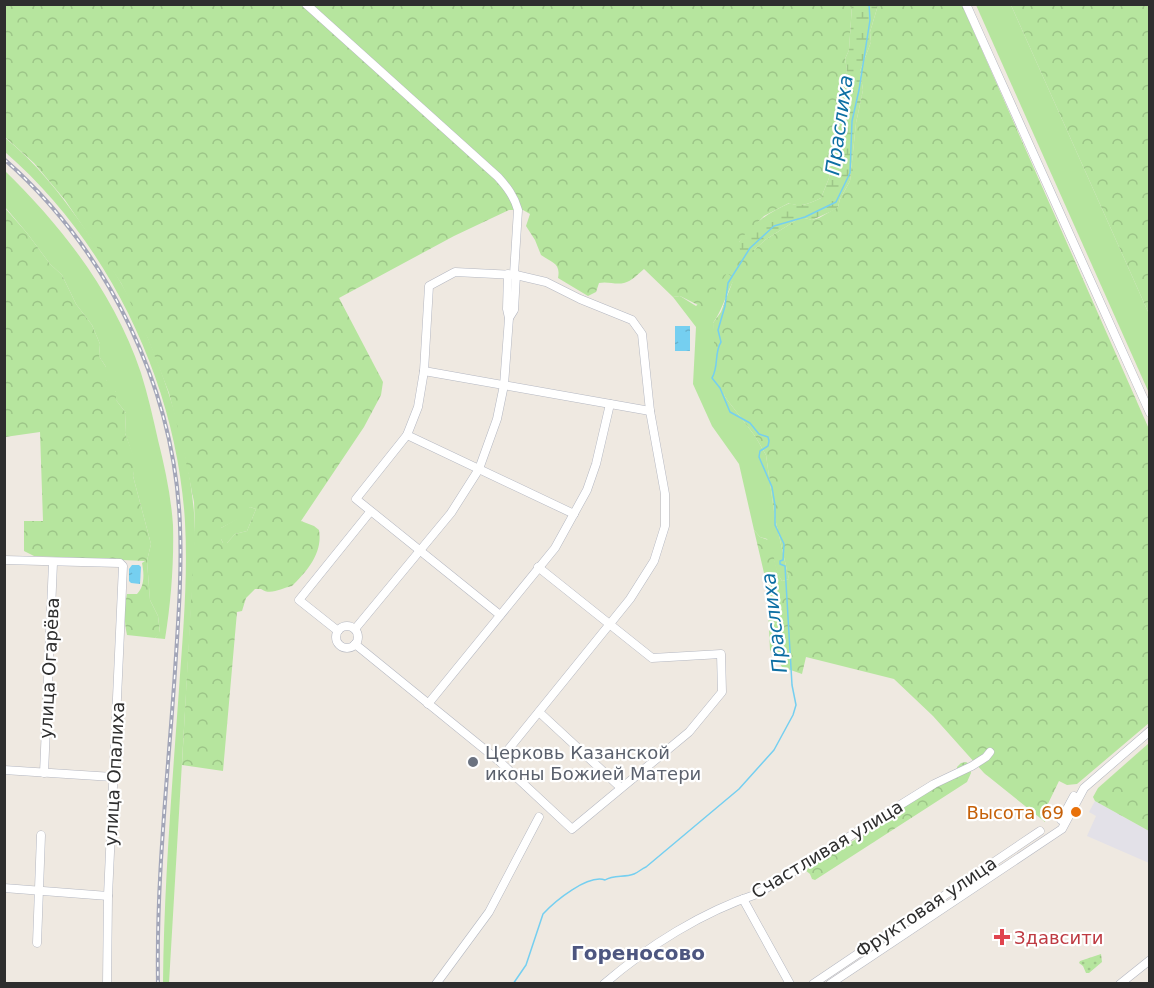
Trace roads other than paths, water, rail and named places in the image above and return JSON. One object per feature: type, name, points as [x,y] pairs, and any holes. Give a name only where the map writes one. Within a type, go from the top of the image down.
[{"type":"street","points":[[306,4],[489,169],[508,189],[518,210],[513,274],[514,310],[509,318],[504,385],[497,419],[478,469],[451,513],[355,629]]},
{"type":"street","points":[[966,4],[1149,413]]},
{"type":"street","points":[[499,761],[630,599],[654,561],[666,526],[665,494],[650,411],[642,334],[632,320],[580,299],[546,282],[513,274],[455,272],[429,286],[424,370],[418,407],[407,435],[356,500],[500,615]]},
{"type":"street","points":[[424,370],[650,411]]},
{"type":"street","points":[[428,704],[555,548],[587,490],[596,464],[610,404]]},
{"type":"street","points":[[407,435],[574,514]]},
{"type":"street","points":[[338,631],[298,600],[370,512]]},
{"type":"street","points":[[4,560],[54,563]]},
{"type":"street","name":"улица Опалиха","points":[[54,563],[120,563],[123,566],[108,896],[107,984]]},
{"type":"street","name":"улица Огарёва","points":[[44,772],[54,563]]},
{"type":"street","points":[[355,644],[499,761],[572,829],[689,732],[722,692],[721,654],[652,658],[538,567]]},
{"type":"street","points":[[349,626],[355,629],[358,639],[355,644],[350,647],[341,645],[336,637],[338,631],[349,626]]},
{"type":"street","points":[[539,712],[620,787]]},
{"type":"street","points":[[830,984],[1052,837],[1074,795],[1149,731]]},
{"type":"street","name":"Счастливая улица","points":[[604,984],[632,959],[689,925],[742,899],[758,894],[934,784],[972,766],[990,752]]},
{"type":"street","points":[[4,770],[113,777]]},
{"type":"street","points":[[436,984],[489,912],[539,817]]},
{"type":"street","name":"Фруктовая улица","points":[[813,984],[1040,831]]},
{"type":"street","points":[[37,943],[41,835]]},
{"type":"street","points":[[4,888],[108,896]]},
{"type":"street","points":[[742,899],[790,984]]},
{"type":"street","points":[[1120,984],[1149,960]]},
{"type":"water","points":[[675,326],[690,326],[690,351],[675,351]]},
{"type":"water","points":[[132,565],[141,567],[140,584],[129,581],[129,569]]},
{"type":"waterway","name":"Праслиха","points":[[513,984],[526,965],[543,914],[548,909],[563,896],[590,881],[630,875],[646,867],[739,789],[774,750],[793,715],[796,705],[792,685],[785,566],[780,564],[783,560],[784,544],[775,525],[772,487],[759,457],[760,451],[768,446],[769,441],[768,437],[759,434],[750,423],[730,412],[720,388],[712,378],[721,342],[718,330],[725,306],[728,283],[750,248],[774,226],[805,217],[836,202],[850,173],[852,121],[870,20],[869,4]]},
{"type":"railway","points":[[4,159],[41,195],[75,235],[104,279],[129,325],[150,373],[165,423],[175,474],[180,526],[180,580],[161,866],[158,984]]},
{"type":"place","name":"Церковь Казанской иконы Божией Матери","points":[[473,762]]},
{"type":"place","name":"Высота 69","points":[[1076,812]]},
{"type":"place","name":"Здавсити","points":[[1002,937]]},
{"type":"district","name":"Гореносово","points":[[638,953]]}]
